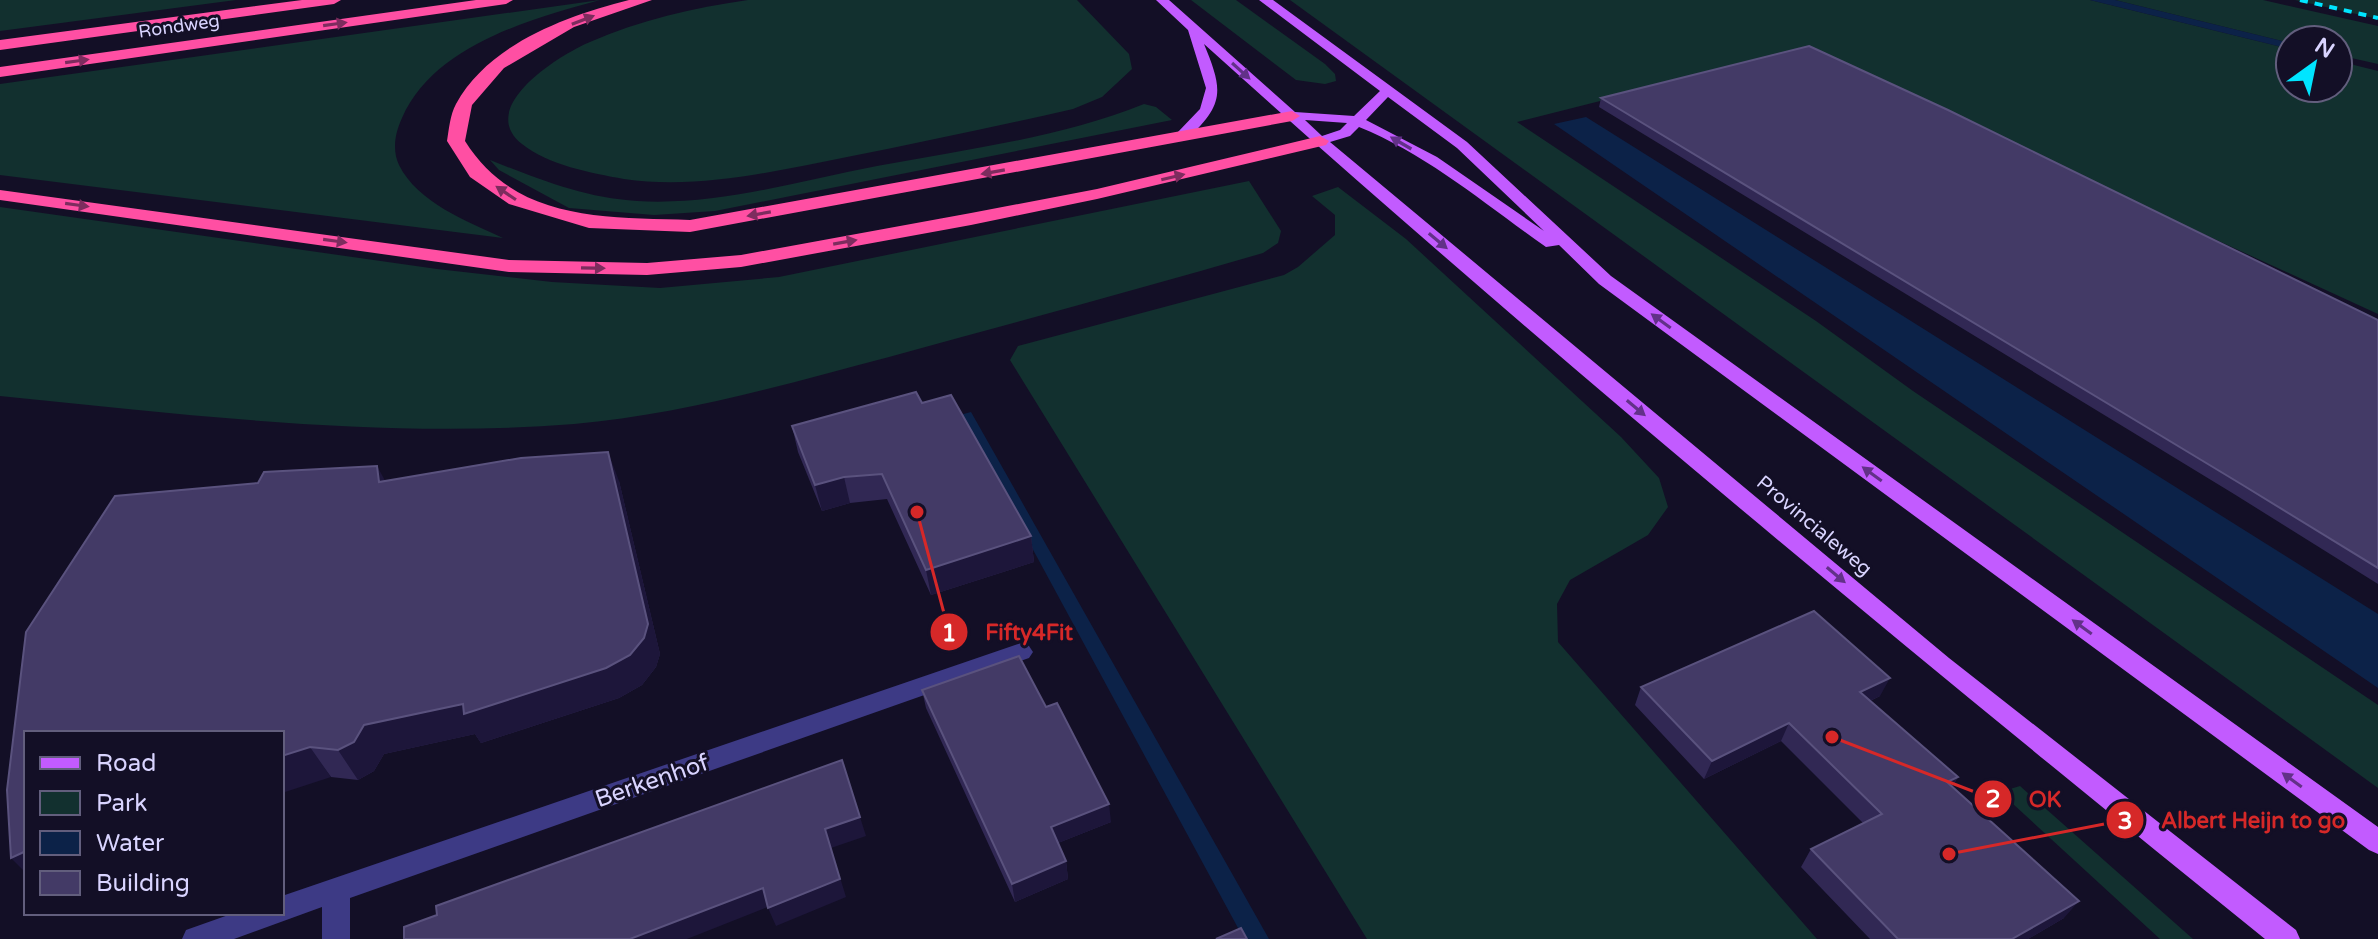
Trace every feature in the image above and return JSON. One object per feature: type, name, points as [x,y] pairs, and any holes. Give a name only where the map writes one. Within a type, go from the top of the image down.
[{"type":"highway","name":"Rondweg","points":[[0,45],[334,0]]},
{"type":"highway","name":"Rondweg","points":[[0,72],[506,0]]},
{"type":"highway","points":[[645,0],[559,29],[506,59],[486,77],[461,107],[456,141],[476,173],[515,200],[589,222],[690,226],[1292,116]]},
{"type":"highway","points":[[0,195],[509,266],[647,269],[741,261],[971,219],[1111,191],[1320,141]]},
{"type":"main road","name":"Provincialeweg","points":[[1162,0],[1320,141],[1941,664],[2286,939]]},
{"type":"main road","points":[[1265,0],[1462,145],[1605,280]]},
{"type":"main road","name":"Provincialeweg","points":[[1182,136],[1206,117],[1214,89],[1192,27]]},
{"type":"main road","points":[[1320,141],[1345,133],[1388,90]]},
{"type":"main road","points":[[1292,116],[1332,116],[1359,122],[1422,155],[1605,280],[2378,842]]},
{"type":"street","name":"Berkenhof","points":[[284,908],[1021,652]]},
{"type":"street","points":[[336,891],[336,939]]},
{"type":"street","points":[[196,939],[266,915]]},
{"type":"green space","points":[[0,0],[236,0],[0,31]]},
{"type":"green space","points":[[600,0],[515,26],[461,54],[437,71],[417,93],[402,118],[395,142],[399,165],[407,178],[445,209],[503,238],[0,175],[0,84]]},
{"type":"green space","points":[[748,0],[1077,0],[1129,54],[1132,69],[1102,97],[1073,109],[792,168],[708,181],[652,182],[584,171],[532,151],[510,129],[509,114],[515,99],[543,70],[577,48],[647,21]]},
{"type":"green space","points":[[1191,0],[1236,0],[1325,64],[1335,74],[1336,81],[1325,84],[1296,80]]},
{"type":"green space","points":[[1290,0],[2090,0],[2274,45],[2274,104],[2354,104],[2354,65],[2378,71],[2378,314],[1802,50],[1517,122],[1816,321],[1913,391],[2378,705],[2378,788]]},
{"type":"green space","points":[[2115,0],[2263,0],[2378,26],[2378,64],[2354,59],[2354,24],[2274,24],[2274,39]]},
{"type":"green space","points":[[2295,0],[2378,0],[2378,19]]},
{"type":"green space","points":[[1144,104],[1156,107],[1172,120],[715,211],[654,215],[569,208],[499,170],[490,160],[544,181],[598,196],[637,201],[697,200],[1012,141],[1079,126]]},
{"type":"green space","points":[[1249,181],[1281,231],[1278,243],[1263,253],[812,378],[654,414],[574,424],[430,429],[287,423],[0,396],[0,207],[437,269],[552,282],[660,288],[779,277]]},
{"type":"green space","points":[[1338,187],[1406,239],[1621,437],[1659,478],[1668,507],[1648,535],[1570,580],[1557,604],[1558,642],[1817,939],[1367,939],[1010,360],[1018,346],[1284,275],[1335,235],[1335,215],[1312,196]]},
{"type":"green space","points":[[2020,786],[2193,939],[2160,939],[2000,792]]},
{"type":"water","points":[[2090,0],[2115,0],[2274,39],[2274,45]]},
{"type":"water","points":[[1586,117],[2378,614],[2378,688],[1554,124]]},
{"type":"water","points":[[971,412],[1269,939],[1244,939],[960,415]]},
{"type":"building","points":[[1809,46],[1948,110],[2378,320],[2378,568],[1601,98]]},
{"type":"building","points":[[916,392],[922,403],[951,395],[1031,536],[926,570],[882,474],[844,477],[815,485],[792,426]]},
{"type":"building","points":[[608,452],[648,624],[644,638],[630,655],[606,668],[464,714],[463,704],[364,725],[354,742],[338,750],[310,747],[284,755],[284,731],[24,731],[24,852],[11,858],[7,790],[26,632],[115,496],[258,483],[264,472],[377,466],[379,482],[521,458]]},
{"type":"building","points":[[1814,611],[1890,678],[1860,692],[1958,777],[1947,782],[2079,901],[2012,939],[1898,939],[1811,849],[1882,814],[1789,723],[1712,761],[1641,687]]},
{"type":"building","points":[[1019,656],[1046,707],[1057,703],[1109,804],[1051,827],[1066,861],[1012,884],[922,690]]},
{"type":"building","points":[[842,760],[860,817],[825,829],[840,879],[768,908],[763,888],[630,939],[404,939],[404,927],[437,915],[436,906]]},
{"type":"building","points":[[1241,928],[1247,939],[1216,939]]},
{"type":"railway","points":[[2300,0],[2378,18]]},
{"type":"place","name":"Fifty4Fit","points":[[917,512]]},
{"type":"place","name":"OK","points":[[1832,737]]},
{"type":"place","name":"Albert Heijn to go","points":[[1949,854]]}]
